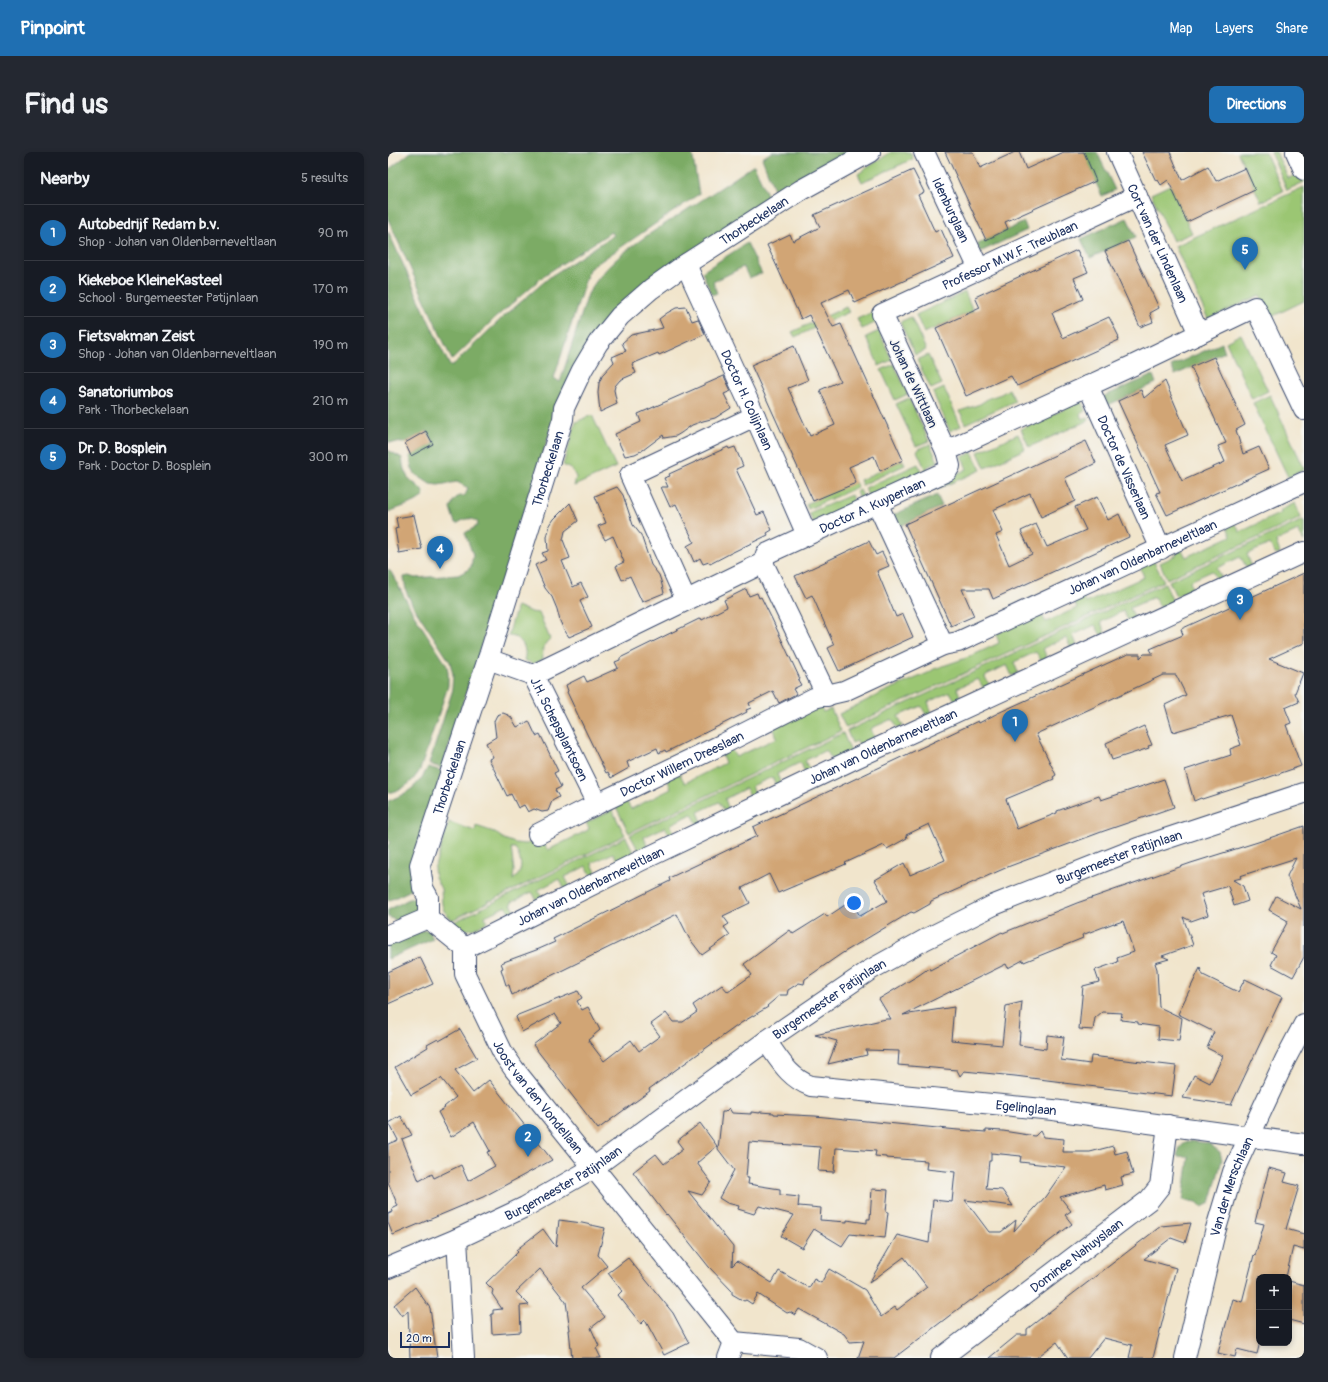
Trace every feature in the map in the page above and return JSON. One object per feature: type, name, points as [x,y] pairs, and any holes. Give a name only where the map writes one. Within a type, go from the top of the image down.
[{"type":"street","name":"Thorbeckelaan","points":[[428,918],[428,897],[424,888],[420,865],[488,659],[563,419],[564,408],[582,370],[598,343],[620,316],[651,289],[686,264],[802,190],[870,152]]},
{"type":"street","name":"Idenburglaan","points":[[924,152],[979,269]]},
{"type":"street","name":"Cort van der Lindenlaan","points":[[1116,152],[1199,334]]},
{"type":"street","points":[[1296,152],[1304,170]]},
{"type":"street","name":"Professor M.W.F. Treublaan","points":[[882,314],[1137,196]]},
{"type":"street","name":"Doctor H. Colijnlaan","points":[[686,264],[808,535]]},
{"type":"street","points":[[946,451],[1255,307],[1304,410]]},
{"type":"street","name":"Johan de Wittlaan","points":[[882,314],[946,451]]},
{"type":"street","name":"Doctor de Visserlaan","points":[[1088,386],[1161,549]]},
{"type":"street","points":[[686,600],[630,475],[755,416]]},
{"type":"street","name":"Doctor A. Kuyperlaan","points":[[534,675],[763,563],[766,554],[946,471],[950,466],[946,451]]},
{"type":"street","name":"Johan van Oldenbarneveltlaan","points":[[827,696],[844,691],[943,645],[958,642],[1304,482]]},
{"type":"street","points":[[877,503],[943,645]]},
{"type":"street","name":"Johan van Oldenbarneveltlaan","points":[[466,948],[640,861],[856,758],[1304,552]]},
{"type":"street","points":[[763,563],[827,696]]},
{"type":"street","name":"J.H. Schepsplantsoen","points":[[488,659],[534,675],[597,804]]},
{"type":"street","name":"Doctor Willem Dreeslaan","points":[[538,834],[814,698],[827,696]]},
{"type":"street","name":"Burgemeester Patijnlaan","points":[[388,1268],[457,1239],[525,1207],[593,1168],[766,1041],[870,970],[926,939],[994,905],[1138,848],[1304,793]]},
{"type":"street","points":[[388,935],[428,918],[466,948]]},
{"type":"street","name":"Joost van den Vondellaan","points":[[466,948],[465,974],[503,1053],[593,1168],[731,1350],[799,1348],[817,1358]]},
{"type":"street","name":"Van der Merschlaan","points":[[1185,1358],[1215,1232],[1233,1172],[1285,1060],[1304,1024]]},
{"type":"street","name":"Egelinglaan","points":[[766,1041],[790,1074],[800,1082],[810,1086],[1053,1110],[1304,1144]]},
{"type":"street","name":"Dominee Nahuyslaan","points":[[941,1358],[1149,1200],[1160,1186],[1168,1125]]},
{"type":"street","points":[[457,1239],[464,1358]]},
{"type":"green space","points":[[411,152],[692,152],[699,194],[589,269],[554,378],[560,382],[588,294],[607,268],[619,257],[644,237],[754,165],[770,201],[649,280],[550,432],[442,768],[429,764],[453,689],[453,675],[450,662],[412,604],[406,591],[404,577],[409,576],[415,578],[458,575],[466,571],[471,567],[473,555],[465,533],[477,526],[478,522],[473,519],[468,519],[455,523],[450,508],[453,501],[458,497],[464,496],[468,488],[457,482],[438,485],[430,484],[415,474],[412,469],[410,456],[434,443],[427,431],[404,443],[388,442],[388,231],[450,366],[551,276],[614,235],[611,232],[546,274],[495,318],[452,360],[388,219],[388,170]]},
{"type":"green space","points":[[772,152],[851,152],[777,197],[762,158]]},
{"type":"green space","points":[[891,152],[910,152],[913,159],[862,182],[858,174]]},
{"type":"green space","points":[[1082,152],[1097,152],[1115,190],[1102,196]]},
{"type":"green space","points":[[1265,152],[1283,191],[1261,202],[1238,153]]},
{"type":"green space","points":[[1271,152],[1276,152],[1288,178],[1298,174],[1304,179],[1304,182],[1287,190]]},
{"type":"green space","points":[[1170,185],[1192,233],[1173,241],[1151,194]]},
{"type":"green space","points":[[1304,187],[1304,301],[1271,317],[1260,295],[1208,319],[1175,246]]},
{"type":"green space","points":[[1127,218],[1136,237],[1090,258],[1081,239]]},
{"type":"green space","points":[[1024,222],[1027,230],[980,252],[977,244]]},
{"type":"green space","points":[[747,243],[762,274],[749,278],[743,267],[713,282],[717,293],[712,295],[702,272]]},
{"type":"green space","points":[[965,292],[973,311],[924,333],[916,315]]},
{"type":"green space","points":[[846,307],[849,312],[795,337],[792,332]]},
{"type":"green space","points":[[875,311],[879,321],[862,329],[857,319]]},
{"type":"green space","points":[[911,317],[926,350],[915,355],[900,322]]},
{"type":"green space","points":[[879,331],[892,360],[879,366],[866,337]]},
{"type":"green space","points":[[1241,334],[1268,391],[1252,399],[1226,342]]},
{"type":"green space","points":[[1222,343],[1225,352],[1175,375],[1171,366]]},
{"type":"green space","points":[[928,355],[942,384],[931,389],[917,360]]},
{"type":"green space","points":[[894,364],[908,394],[895,400],[881,370]]},
{"type":"green space","points":[[1153,375],[1156,383],[1106,406],[1102,397]]},
{"type":"green space","points":[[944,388],[961,426],[950,431],[933,393]]},
{"type":"green space","points":[[1009,389],[1015,401],[965,424],[960,411],[980,404]]},
{"type":"green space","points":[[1270,395],[1304,468],[1304,470],[1288,477],[1253,403]]},
{"type":"green space","points":[[909,398],[929,441],[916,446],[896,404]]},
{"type":"green space","points":[[1080,398],[1085,411],[1080,414],[1082,419],[1088,417],[1089,420],[1029,447],[1021,429],[1065,409],[1064,405]]},
{"type":"green space","points":[[592,415],[616,467],[574,486],[576,477],[572,470],[563,465],[576,422]]},
{"type":"green space","points":[[1018,434],[1025,449],[985,468],[978,452]]},
{"type":"green space","points":[[930,444],[938,462],[927,467],[929,472],[927,473],[917,451]]},
{"type":"green space","points":[[970,448],[981,470],[935,490],[933,485],[967,469],[962,457],[971,453]]},
{"type":"green space","points":[[388,450],[402,458],[406,474],[410,480],[419,487],[424,496],[415,502],[388,512]]},
{"type":"green space","points":[[903,460],[905,465],[862,485],[860,480]]},
{"type":"green space","points":[[918,464],[923,475],[869,499],[865,488]]},
{"type":"green space","points":[[855,482],[858,487],[808,509],[806,504]]},
{"type":"green space","points":[[860,490],[863,496],[865,496],[865,501],[814,525],[809,513],[851,495],[854,501],[859,498],[856,492]]},
{"type":"green space","points":[[937,495],[942,506],[896,528],[891,516]]},
{"type":"green space","points":[[1295,503],[1301,518],[1167,579],[1160,563],[1177,555],[1175,550],[1181,548],[1186,557],[1231,536],[1227,527],[1235,523],[1240,532],[1281,513],[1281,510]]},
{"type":"green space","points":[[1303,520],[1304,541],[1298,531],[1276,541],[1280,553],[1275,554],[1270,544],[1247,554],[1251,565],[1247,568],[1240,557],[1217,568],[1222,579],[1218,581],[1212,571],[1190,581],[1192,589],[1176,596],[1169,581]]},
{"type":"green space","points":[[1153,560],[1164,581],[846,728],[839,714],[934,669],[969,657],[999,643],[996,634],[1040,613],[1046,622],[1077,608],[1073,598],[1081,594],[1086,603],[1144,577],[1140,567]]},
{"type":"green space","points":[[388,569],[413,613],[446,664],[448,669],[448,686],[420,770],[407,785],[388,793]]},
{"type":"green space","points":[[1165,583],[1173,602],[1160,607],[1154,597],[1130,608],[1135,619],[1129,622],[1123,611],[1101,622],[1105,633],[1101,635],[1095,625],[1073,635],[1077,645],[1071,649],[1066,638],[1043,648],[1047,659],[1042,662],[1036,652],[1014,662],[1018,673],[1012,676],[1007,665],[986,675],[985,677],[990,686],[984,689],[978,679],[957,688],[961,699],[956,702],[950,692],[928,702],[932,713],[927,716],[921,706],[898,716],[903,726],[898,729],[892,719],[872,728],[871,729],[875,739],[861,748],[857,741],[852,743],[847,731]]},
{"type":"green space","points":[[517,606],[531,612],[539,613],[550,639],[544,648],[543,659],[534,664],[524,660],[525,651],[520,640],[508,636]]},
{"type":"green space","points":[[819,703],[823,712],[831,709],[841,731],[629,833],[614,803],[625,799],[631,809],[671,789],[667,778],[679,773],[685,783],[725,763],[721,752],[730,748],[736,757],[777,738],[773,726]]},
{"type":"green space","points":[[843,733],[851,752],[832,760],[826,750],[805,761],[810,771],[805,773],[801,763],[799,763],[777,774],[781,784],[777,787],[772,777],[752,786],[756,796],[752,799],[746,788],[725,799],[729,810],[725,812],[719,802],[698,812],[702,822],[698,825],[692,814],[671,824],[675,835],[671,837],[665,827],[644,837],[648,848],[640,853],[630,835]]},
{"type":"green space","points":[[428,767],[442,771],[411,875],[412,887],[409,891],[388,901],[388,845],[390,842],[388,838],[388,801],[412,788],[420,780]]},
{"type":"green space","points":[[612,810],[625,835],[452,920],[444,911],[441,889],[435,877],[434,869],[449,822],[475,831],[476,826],[494,832],[504,839],[515,843],[526,844],[541,839],[548,850],[588,830],[589,828],[586,823]],"holes":[[[511,848],[515,848],[521,865],[519,873],[513,880],[514,870]]]},
{"type":"green space","points":[[626,837],[635,855],[619,863],[613,853],[592,863],[597,874],[592,876],[586,866],[565,877],[570,887],[565,889],[559,879],[538,890],[543,900],[538,902],[532,892],[512,902],[511,904],[516,913],[511,916],[506,906],[485,916],[487,922],[474,929],[466,930],[454,922]]},
{"type":"green space","points":[[411,898],[418,898],[418,908],[411,916],[400,922],[388,917],[388,910]]},
{"type":"green space","points":[[424,930],[429,930],[433,939],[388,959],[388,944]]},
{"type":"green space","points":[[1190,1141],[1208,1143],[1220,1152],[1222,1160],[1210,1203],[1202,1207],[1197,1202],[1183,1200],[1189,1157],[1177,1156],[1181,1146]]},
{"type":"building","points":[[945,152],[973,152],[980,168],[1015,152],[1019,152],[1026,169],[1064,152],[1084,152],[1096,181],[1005,222],[1008,229],[986,240]]},
{"type":"building","points":[[1142,152],[1170,152],[1182,180],[1208,166],[1216,181],[1245,168],[1255,190],[1187,222],[1168,180],[1161,185],[1158,180],[1156,181]]},
{"type":"building","points":[[913,170],[924,192],[918,195],[935,232],[941,229],[954,258],[855,303],[849,290],[821,303],[833,327],[841,324],[903,460],[880,471],[874,456],[849,467],[856,483],[813,501],[751,365],[794,346],[808,380],[788,388],[810,436],[835,425],[820,390],[840,381],[809,315],[801,319],[767,245],[790,234],[793,241],[820,227],[814,215]]},
{"type":"building","points":[[1128,241],[1159,308],[1150,313],[1153,322],[1140,327],[1105,251]]},
{"type":"building","points":[[1077,250],[1088,272],[1074,278],[1083,299],[1052,313],[1063,338],[1109,317],[1119,340],[1017,386],[1011,376],[966,396],[936,328],[980,308],[975,297]]},
{"type":"building","points":[[686,307],[692,321],[698,319],[705,334],[659,355],[658,353],[632,364],[636,373],[620,380],[615,386],[614,390],[617,404],[600,412],[598,393],[599,383],[603,374],[614,362],[612,357],[626,351],[622,343],[631,335],[663,328],[659,319],[676,308]]},
{"type":"building","points":[[1214,357],[1245,425],[1236,430],[1243,454],[1259,447],[1269,469],[1167,515],[1156,493],[1160,492],[1118,401],[1141,390],[1144,398],[1165,381],[1188,435],[1165,445],[1182,481],[1225,462],[1218,446],[1226,443],[1191,367]]},
{"type":"building","points":[[724,376],[731,391],[724,394],[731,408],[715,418],[692,425],[676,436],[664,438],[663,435],[643,450],[635,454],[625,456],[615,434],[641,422],[638,414]]},
{"type":"building","points":[[426,431],[433,444],[411,456],[405,443]]},
{"type":"building","points":[[1086,441],[1096,463],[1065,478],[1075,501],[1041,517],[1030,493],[993,510],[1003,532],[996,535],[1009,565],[1032,554],[1021,531],[1036,524],[1047,547],[1086,530],[1075,507],[1097,497],[1108,520],[1119,514],[1129,537],[993,599],[989,589],[962,589],[974,616],[951,626],[905,524]]},
{"type":"building","points":[[728,447],[729,449],[735,447],[743,466],[736,469],[757,515],[764,512],[772,530],[767,533],[768,535],[710,564],[709,562],[703,564],[700,558],[694,562],[687,546],[694,542],[676,504],[670,507],[661,487],[668,487],[664,478],[670,476],[669,474]]},
{"type":"building","points":[[617,487],[623,495],[633,525],[641,535],[651,565],[659,575],[664,593],[642,602],[630,576],[622,580],[616,566],[624,562],[613,536],[605,540],[598,526],[606,523],[595,496]]},
{"type":"building","points":[[570,503],[578,521],[565,531],[563,540],[570,558],[562,561],[573,587],[581,583],[588,597],[580,601],[592,627],[569,637],[560,621],[552,597],[545,588],[535,565],[546,560],[542,553],[548,551],[547,537],[550,525]]},
{"type":"building","points":[[414,515],[422,549],[399,553],[395,529],[398,528],[396,518]]},
{"type":"building","points":[[869,541],[876,555],[882,552],[889,566],[877,571],[896,617],[903,614],[913,637],[839,671],[828,648],[834,645],[812,595],[806,598],[795,576]]},
{"type":"building","points":[[1304,573],[1304,643],[1269,659],[1303,673],[1295,693],[1299,702],[1285,708],[1291,723],[1286,725],[1301,766],[1194,801],[1185,770],[1231,755],[1230,749],[1241,745],[1231,715],[1173,732],[1165,705],[1186,695],[1176,675],[1163,675],[1036,734],[1056,775],[1053,777],[1054,779],[1006,799],[1017,829],[1057,813],[1057,811],[1099,796],[1101,800],[1164,779],[1174,807],[1010,866],[931,901],[930,904],[914,913],[911,912],[841,954],[805,979],[804,984],[799,983],[788,990],[787,995],[780,995],[767,1006],[768,1007],[741,1023],[649,1089],[650,1091],[598,1129],[533,1045],[561,1023],[555,1014],[522,1032],[516,1017],[518,1015],[578,991],[582,998],[577,1001],[582,1010],[588,1007],[600,1030],[588,1040],[604,1061],[631,1040],[639,1051],[660,1036],[651,1024],[666,1013],[673,1022],[683,1022],[697,1012],[693,1005],[722,985],[728,992],[752,975],[744,964],[790,930],[793,934],[825,914],[827,917],[851,901],[860,916],[887,901],[875,880],[904,863],[910,875],[945,860],[929,824],[906,835],[907,838],[887,849],[884,845],[845,863],[846,864],[778,893],[769,874],[742,888],[750,903],[723,916],[729,924],[724,927],[730,935],[702,955],[689,938],[677,914],[512,995],[509,985],[506,985],[501,969],[503,968],[501,963],[555,942],[553,939],[670,881],[669,878],[757,836],[753,827],[978,721],[979,723],[1128,654],[1140,654],[1140,658],[1144,654],[1153,654],[1150,649],[1183,635],[1181,629]]},
{"type":"building","points":[[746,589],[749,596],[757,593],[759,598],[761,597],[772,619],[800,679],[798,680],[801,685],[793,689],[796,694],[779,703],[773,691],[749,703],[751,708],[746,710],[747,712],[666,752],[665,750],[659,753],[657,748],[627,762],[629,768],[611,778],[608,772],[606,773],[586,732],[567,692],[566,685],[584,676],[587,682],[618,668],[615,662],[620,660],[620,658],[701,618],[702,620],[727,607],[724,600]]},
{"type":"building","points":[[503,713],[511,717],[517,727],[529,721],[536,736],[540,734],[558,771],[554,773],[561,787],[555,790],[559,797],[552,801],[548,811],[542,812],[534,809],[528,812],[524,805],[518,808],[511,794],[507,796],[489,759],[493,757],[486,743],[496,737],[494,721],[497,715]]},
{"type":"building","points":[[1144,726],[1152,745],[1148,746],[1149,748],[1112,760],[1106,743]]},
{"type":"building","points":[[1304,826],[1304,957],[1293,977],[1271,965],[1276,955],[1271,952],[1288,921],[1269,910],[1276,896],[1301,909],[1287,876],[1296,858],[1240,876],[1241,878],[1233,880],[1243,886],[1248,901],[1234,906],[1228,886],[1201,894],[1208,915],[1191,921],[1183,917],[1193,945],[1162,956],[1169,959],[1155,963],[1157,969],[1159,1007],[1182,1018],[1179,1041],[1158,1039],[1159,1027],[1121,1020],[1122,1013],[1102,1012],[1095,1018],[1093,1030],[1079,1029],[1083,986],[1099,982],[1095,970],[1118,962],[1117,958],[1134,952],[1123,921],[1082,935],[1083,938],[1024,962],[1023,960],[1008,968],[1006,964],[903,1015],[954,1007],[951,1040],[1002,1045],[1006,1006],[1022,1002],[1019,1045],[1046,1049],[1047,1035],[1064,1037],[1061,1060],[1090,1064],[1091,1056],[1176,1066],[1172,1096],[964,1071],[960,1076],[957,1070],[898,1065],[899,1051],[866,1050],[867,1055],[828,1064],[837,1041],[815,1035],[891,1019],[879,999],[929,968],[930,970],[1002,932],[1003,933],[1077,903],[1191,863]]},
{"type":"building","points":[[420,957],[433,984],[388,1004],[388,972]]},
{"type":"building","points":[[1200,968],[1203,975],[1238,992],[1245,979],[1282,997],[1231,1105],[1183,1098],[1194,1075],[1210,1083],[1223,1056],[1207,1048],[1214,1032],[1178,1014]]},
{"type":"building","points":[[460,1029],[477,1058],[455,1070],[473,1093],[489,1080],[552,1160],[483,1197],[393,1235],[388,1223],[388,1214],[393,1212],[392,1209],[398,1206],[388,1182],[388,1144],[398,1140],[389,1123],[401,1116],[412,1135],[402,1139],[419,1181],[432,1174],[434,1178],[461,1165],[468,1181],[495,1166],[487,1152],[490,1151],[474,1122],[451,1137],[438,1112],[445,1108],[444,1107],[456,1097],[441,1078],[411,1095],[395,1067],[428,1047],[427,1045],[438,1039],[439,1041]]},
{"type":"building","points":[[729,1108],[732,1113],[751,1114],[751,1112],[760,1112],[815,1116],[958,1130],[986,1132],[986,1130],[1003,1131],[1035,1136],[1040,1131],[1043,1137],[1064,1139],[1063,1152],[1090,1152],[1113,1146],[1115,1154],[1127,1151],[1133,1174],[1121,1177],[1123,1185],[1105,1190],[1104,1185],[1060,1197],[1071,1211],[1065,1215],[1072,1224],[894,1358],[858,1358],[864,1341],[850,1342],[844,1334],[799,1309],[795,1315],[790,1312],[787,1313],[758,1294],[752,1304],[732,1294],[732,1291],[709,1267],[633,1172],[656,1154],[664,1164],[683,1149],[677,1141],[700,1123],[717,1146],[697,1163],[711,1182],[702,1195],[688,1191],[733,1247],[732,1266],[737,1261],[772,1283],[779,1271],[809,1288],[814,1279],[821,1283],[829,1269],[865,1290],[881,1317],[895,1307],[897,1310],[927,1287],[904,1257],[869,1283],[897,1235],[929,1243],[933,1200],[952,1202],[955,1172],[926,1169],[927,1161],[886,1158],[875,1156],[876,1151],[836,1148],[834,1172],[818,1171],[820,1147],[749,1142],[746,1178],[749,1178],[748,1184],[780,1189],[780,1195],[799,1197],[798,1207],[821,1208],[820,1220],[847,1222],[847,1220],[867,1223],[867,1219],[870,1219],[872,1189],[888,1190],[886,1212],[888,1212],[885,1238],[850,1234],[842,1246],[814,1229],[802,1248],[781,1236],[794,1215],[759,1206],[754,1214],[738,1209],[739,1206],[727,1203],[719,1198],[734,1170],[718,1149],[722,1112],[725,1112]],"holes":[[[991,1153],[1021,1156],[1020,1162],[1066,1167],[1045,1197],[1014,1231],[1016,1220],[1001,1232],[989,1232],[965,1200],[1013,1206],[1002,1190],[986,1189],[989,1161],[991,1161]]]},
{"type":"building","points":[[1269,1168],[1287,1173],[1284,1182],[1299,1186],[1286,1229],[1304,1234],[1304,1250],[1293,1247],[1287,1274],[1256,1274],[1256,1346],[1259,1346],[1257,1354],[1237,1349],[1235,1357],[1218,1353],[1233,1299],[1242,1302],[1254,1255],[1255,1256],[1264,1224],[1255,1222]]},
{"type":"building","points":[[559,1220],[605,1228],[598,1255],[607,1266],[581,1288],[605,1317],[591,1328],[599,1346],[596,1348],[601,1358],[572,1358],[566,1302],[540,1269],[516,1292],[529,1305],[520,1306],[521,1332],[492,1334],[491,1314],[493,1314],[493,1310],[502,1309],[492,1294],[493,1290],[486,1283],[518,1252],[516,1250],[543,1229],[556,1247]]},
{"type":"building","points":[[1191,1223],[1185,1243],[1171,1238],[1144,1259],[1176,1268],[1153,1358],[1129,1358],[1132,1345],[1104,1338],[1088,1358],[1068,1358],[1057,1342],[1036,1358],[989,1358],[1017,1335],[1027,1335],[1027,1329],[1161,1226]]},
{"type":"building","points":[[628,1258],[673,1313],[689,1343],[664,1355],[645,1320],[641,1324],[618,1295],[622,1291],[608,1273]]},
{"type":"building","points":[[1292,1282],[1304,1285],[1304,1324],[1292,1321]]},
{"type":"building","points":[[415,1287],[430,1308],[437,1358],[410,1358],[408,1311],[402,1316],[394,1305]]},
{"type":"place","name":"Dr. D. Bosplein","points":[[1245,270]]},
{"type":"place","name":"Sanatoriumbos","points":[[440,569]]},
{"type":"place","name":"Fietsvakman Zeist","points":[[1240,620]]},
{"type":"place","name":"Autobedrijf Redam b.v.","points":[[1015,742]]},
{"type":"place","name":"Kiekeboe KleineKasteel","points":[[528,1157]]}]
